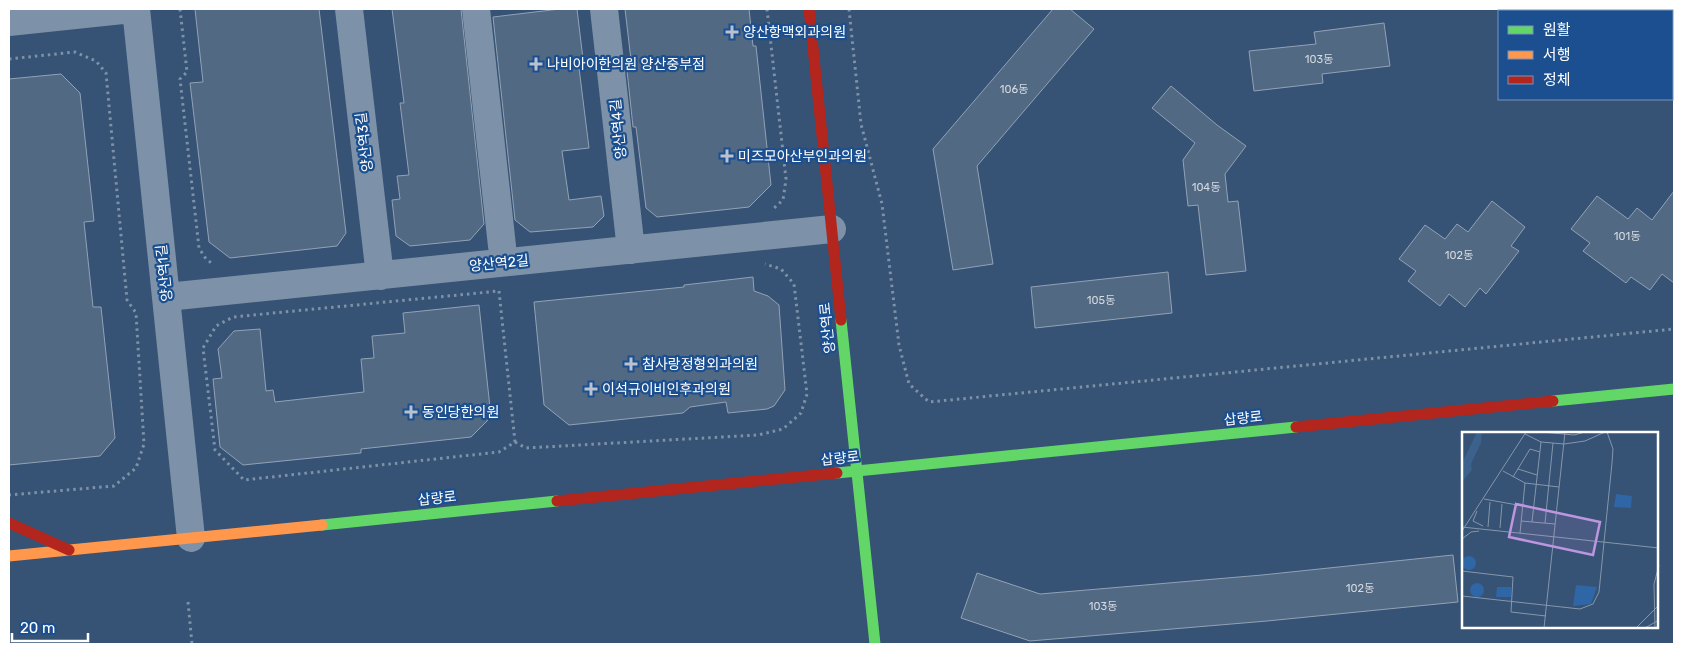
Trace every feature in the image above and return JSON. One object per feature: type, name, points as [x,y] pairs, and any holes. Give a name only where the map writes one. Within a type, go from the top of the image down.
[{"type":"street","points":[[9,22],[132,9]]},
{"type":"street","name":"양산역1길","points":[[136,9],[191,538]]},
{"type":"street","name":"양산역3길","points":[[349,9],[380,276]]},
{"type":"street","points":[[476,9],[502,246]]},
{"type":"street","name":"양산역4길","points":[[604,9],[631,250]]},
{"type":"street","name":"양산역로","points":[[809,9],[874,644]]},
{"type":"street","name":"양산역2길","points":[[167,297],[832,229]]},
{"type":"street","name":"삽량로","points":[[9,556],[1674,389]]},
{"type":"street","points":[[9,523],[70,550]]},
{"type":"path","points":[[180,9],[186,72],[180,79],[199,248],[206,259],[219,268]]},
{"type":"path","points":[[767,9],[786,179],[783,200]]},
{"type":"path","points":[[849,9],[861,124],[882,204],[899,345],[909,384],[929,402],[1674,328]]},
{"type":"path","points":[[9,59],[75,52],[96,61],[106,73],[127,300],[136,313],[144,444],[136,468],[114,486],[9,495]]},
{"type":"path","points":[[515,442],[526,448],[758,435],[783,429],[801,413],[807,394],[794,284],[781,269],[763,263]]},
{"type":"path","points":[[508,290],[233,317],[216,326],[203,348],[215,450],[244,480],[499,452],[515,442]]},
{"type":"path","points":[[498,291],[515,442]]},
{"type":"path","points":[[188,602],[192,644]]},
{"type":"building","points":[[195,9],[319,9],[346,233],[337,246],[230,258],[209,242],[190,83],[203,82]]},
{"type":"building","points":[[392,9],[461,9],[484,224],[470,240],[410,246],[396,236],[392,200],[400,199],[397,176],[409,175],[400,103],[404,103]]},
{"type":"building","points":[[560,9],[577,9],[583,59],[578,60],[589,148],[562,151],[569,200],[601,196],[604,216],[593,227],[530,232],[515,220],[493,17]]},
{"type":"building","points":[[625,9],[749,9],[753,46],[756,46],[771,185],[749,207],[657,217],[646,208],[636,127],[633,127],[626,61],[631,60]]},
{"type":"building","points":[[1053,9],[1070,9],[1094,29],[977,166],[993,264],[953,270],[933,149]]},
{"type":"building","points":[[1384,23],[1390,66],[1322,74],[1323,83],[1254,91],[1249,51],[1316,44],[1314,32]]},
{"type":"building","points":[[61,74],[80,93],[94,221],[84,222],[93,307],[101,307],[115,438],[100,456],[9,465],[9,79]]},
{"type":"building","points":[[1171,86],[1217,125],[1246,146],[1225,174],[1228,202],[1238,201],[1246,271],[1206,275],[1198,205],[1188,206],[1183,160],[1195,143],[1152,108]]},
{"type":"building","points":[[1674,191],[1674,283],[1662,274],[1650,290],[1631,277],[1626,283],[1583,251],[1590,243],[1571,229],[1597,196],[1628,219],[1637,208],[1652,220]]},
{"type":"building","points":[[1492,201],[1525,227],[1511,246],[1519,251],[1486,294],[1480,288],[1465,307],[1449,294],[1440,306],[1408,281],[1416,271],[1399,259],[1425,225],[1445,239],[1457,224],[1468,232]]},
{"type":"building","points":[[1168,272],[1172,313],[1035,328],[1031,287]]},
{"type":"building","points":[[753,277],[754,291],[768,296],[779,305],[785,390],[774,406],[767,409],[728,413],[726,402],[690,407],[683,413],[569,425],[544,405],[534,302],[684,287],[684,285]]},
{"type":"building","points":[[479,305],[491,417],[471,437],[361,449],[361,453],[243,465],[220,447],[213,379],[222,378],[218,349],[234,331],[260,329],[266,391],[273,390],[275,402],[364,392],[361,359],[374,358],[372,336],[405,333],[403,313]]},
{"type":"building","points":[[1453,555],[1458,602],[1267,621],[1030,641],[961,618],[977,573],[1040,594],[1262,575]]},
{"type":"traffic: fast","points":[[841,320],[875,644]]},
{"type":"traffic: fast","points":[[1553,401],[1674,389]]},
{"type":"traffic: fast","points":[[837,473],[1296,427]]},
{"type":"traffic: fast","points":[[322,525],[557,501]]},
{"type":"traffic: slow","points":[[9,556],[322,525]]},
{"type":"traffic: jam","points":[[809,9],[841,320]]},
{"type":"traffic: jam","points":[[1296,427],[1553,401]]},
{"type":"traffic: jam","points":[[557,501],[837,473]]},
{"type":"traffic: jam","points":[[9,523],[69,550]]},
{"type":"place","name":"양산항맥외과의원","points":[[732,32]]},
{"type":"place","name":"나비아이한의원 양산중부점","points":[[536,64]]},
{"type":"place","name":"미즈모아산부인과의원","points":[[727,156]]},
{"type":"place","name":"참사랑정형외과의원","points":[[631,364]]},
{"type":"place","name":"이석규이비인후과의원","points":[[591,389]]},
{"type":"place","name":"동인당한의원","points":[[411,412]]}]
